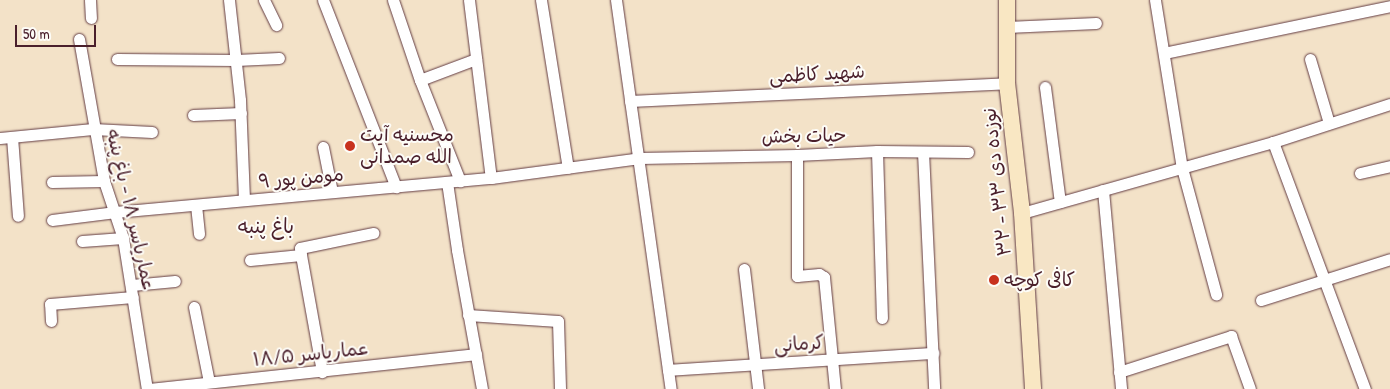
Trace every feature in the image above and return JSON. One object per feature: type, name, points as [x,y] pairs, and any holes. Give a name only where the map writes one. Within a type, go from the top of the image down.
[{"type":"street","points":[[90,0],[91,18]]},
{"type":"street","points":[[229,0],[240,113],[244,200]]},
{"type":"street","points":[[264,0],[276,25]]},
{"type":"street","points":[[322,0],[396,187]]},
{"type":"street","points":[[393,0],[420,80],[460,181]]},
{"type":"street","points":[[469,0],[491,178]]},
{"type":"street","points":[[541,0],[568,168]]},
{"type":"street","points":[[616,0],[640,158],[671,389]]},
{"type":"street","name":"۳۲ - نوزده دی ۳۳","points":[[1006,0],[1007,83],[1022,214],[1034,389]]},
{"type":"street","points":[[1155,0],[1182,168],[1216,294]]},
{"type":"street","points":[[1164,54],[1390,6]]},
{"type":"street","points":[[1007,27],[1096,23]]},
{"type":"street","name":"عماریاسر ۱۸ - باغ پنبه","points":[[79,39],[93,129],[108,200],[115,212],[122,238],[132,285],[149,389]]},
{"type":"street","points":[[117,59],[236,60],[279,58]]},
{"type":"street","points":[[420,80],[476,59]]},
{"type":"street","points":[[1310,59],[1329,124]]},
{"type":"street","name":"شهید کاظمی","points":[[630,101],[1007,83]]},
{"type":"street","points":[[1045,87],[1060,202]]},
{"type":"street","points":[[1022,214],[1273,142],[1390,104]]},
{"type":"street","points":[[193,115],[240,113]]},
{"type":"street","points":[[0,138],[93,129],[152,132]]},
{"type":"street","points":[[12,138],[18,216]]},
{"type":"street","points":[[1273,142],[1365,389]]},
{"type":"street","points":[[323,147],[332,192]]},
{"type":"street","points":[[877,152],[882,318]]},
{"type":"street","name":"حیات بخش","points":[[640,158],[877,152],[968,152]]},
{"type":"street","points":[[923,152],[934,389]]},
{"type":"street","points":[[797,155],[797,276],[822,274],[835,389]]},
{"type":"street","name":"مومن پور ۹","points":[[52,220],[196,204],[491,178],[640,158]]},
{"type":"street","points":[[1360,173],[1390,166]]},
{"type":"street","points":[[52,182],[104,181]]},
{"type":"street","points":[[448,182],[468,315],[482,389]]},
{"type":"street","points":[[1103,190],[1121,389]]},
{"type":"street","points":[[196,204],[199,234]]},
{"type":"street","points":[[322,372],[300,248],[373,233]]},
{"type":"street","points":[[82,241],[122,238]]},
{"type":"street","points":[[250,260],[301,255]]},
{"type":"street","points":[[1261,300],[1325,282],[1390,259]]},
{"type":"street","points":[[744,269],[758,389]]},
{"type":"street","points":[[132,285],[174,280]]},
{"type":"street","points":[[51,321],[50,304],[134,297]]},
{"type":"street","points":[[194,307],[209,382]]},
{"type":"street","points":[[468,315],[558,321],[560,389]]},
{"type":"street","points":[[1119,372],[1231,336],[1250,389]]},
{"type":"street","name":"کرمانی","points":[[668,370],[933,353]]},
{"type":"street","name":"عماریاسر ۱۸/۵","points":[[149,389],[322,372],[476,354]]},
{"type":"place","name":"محسنیه آیت الله صمدانی","points":[[350,146]]},
{"type":"place","name":"کافی کوچه","points":[[994,280]]},
{"type":"district","name":"باغ پنبه","points":[[266,225]]}]
